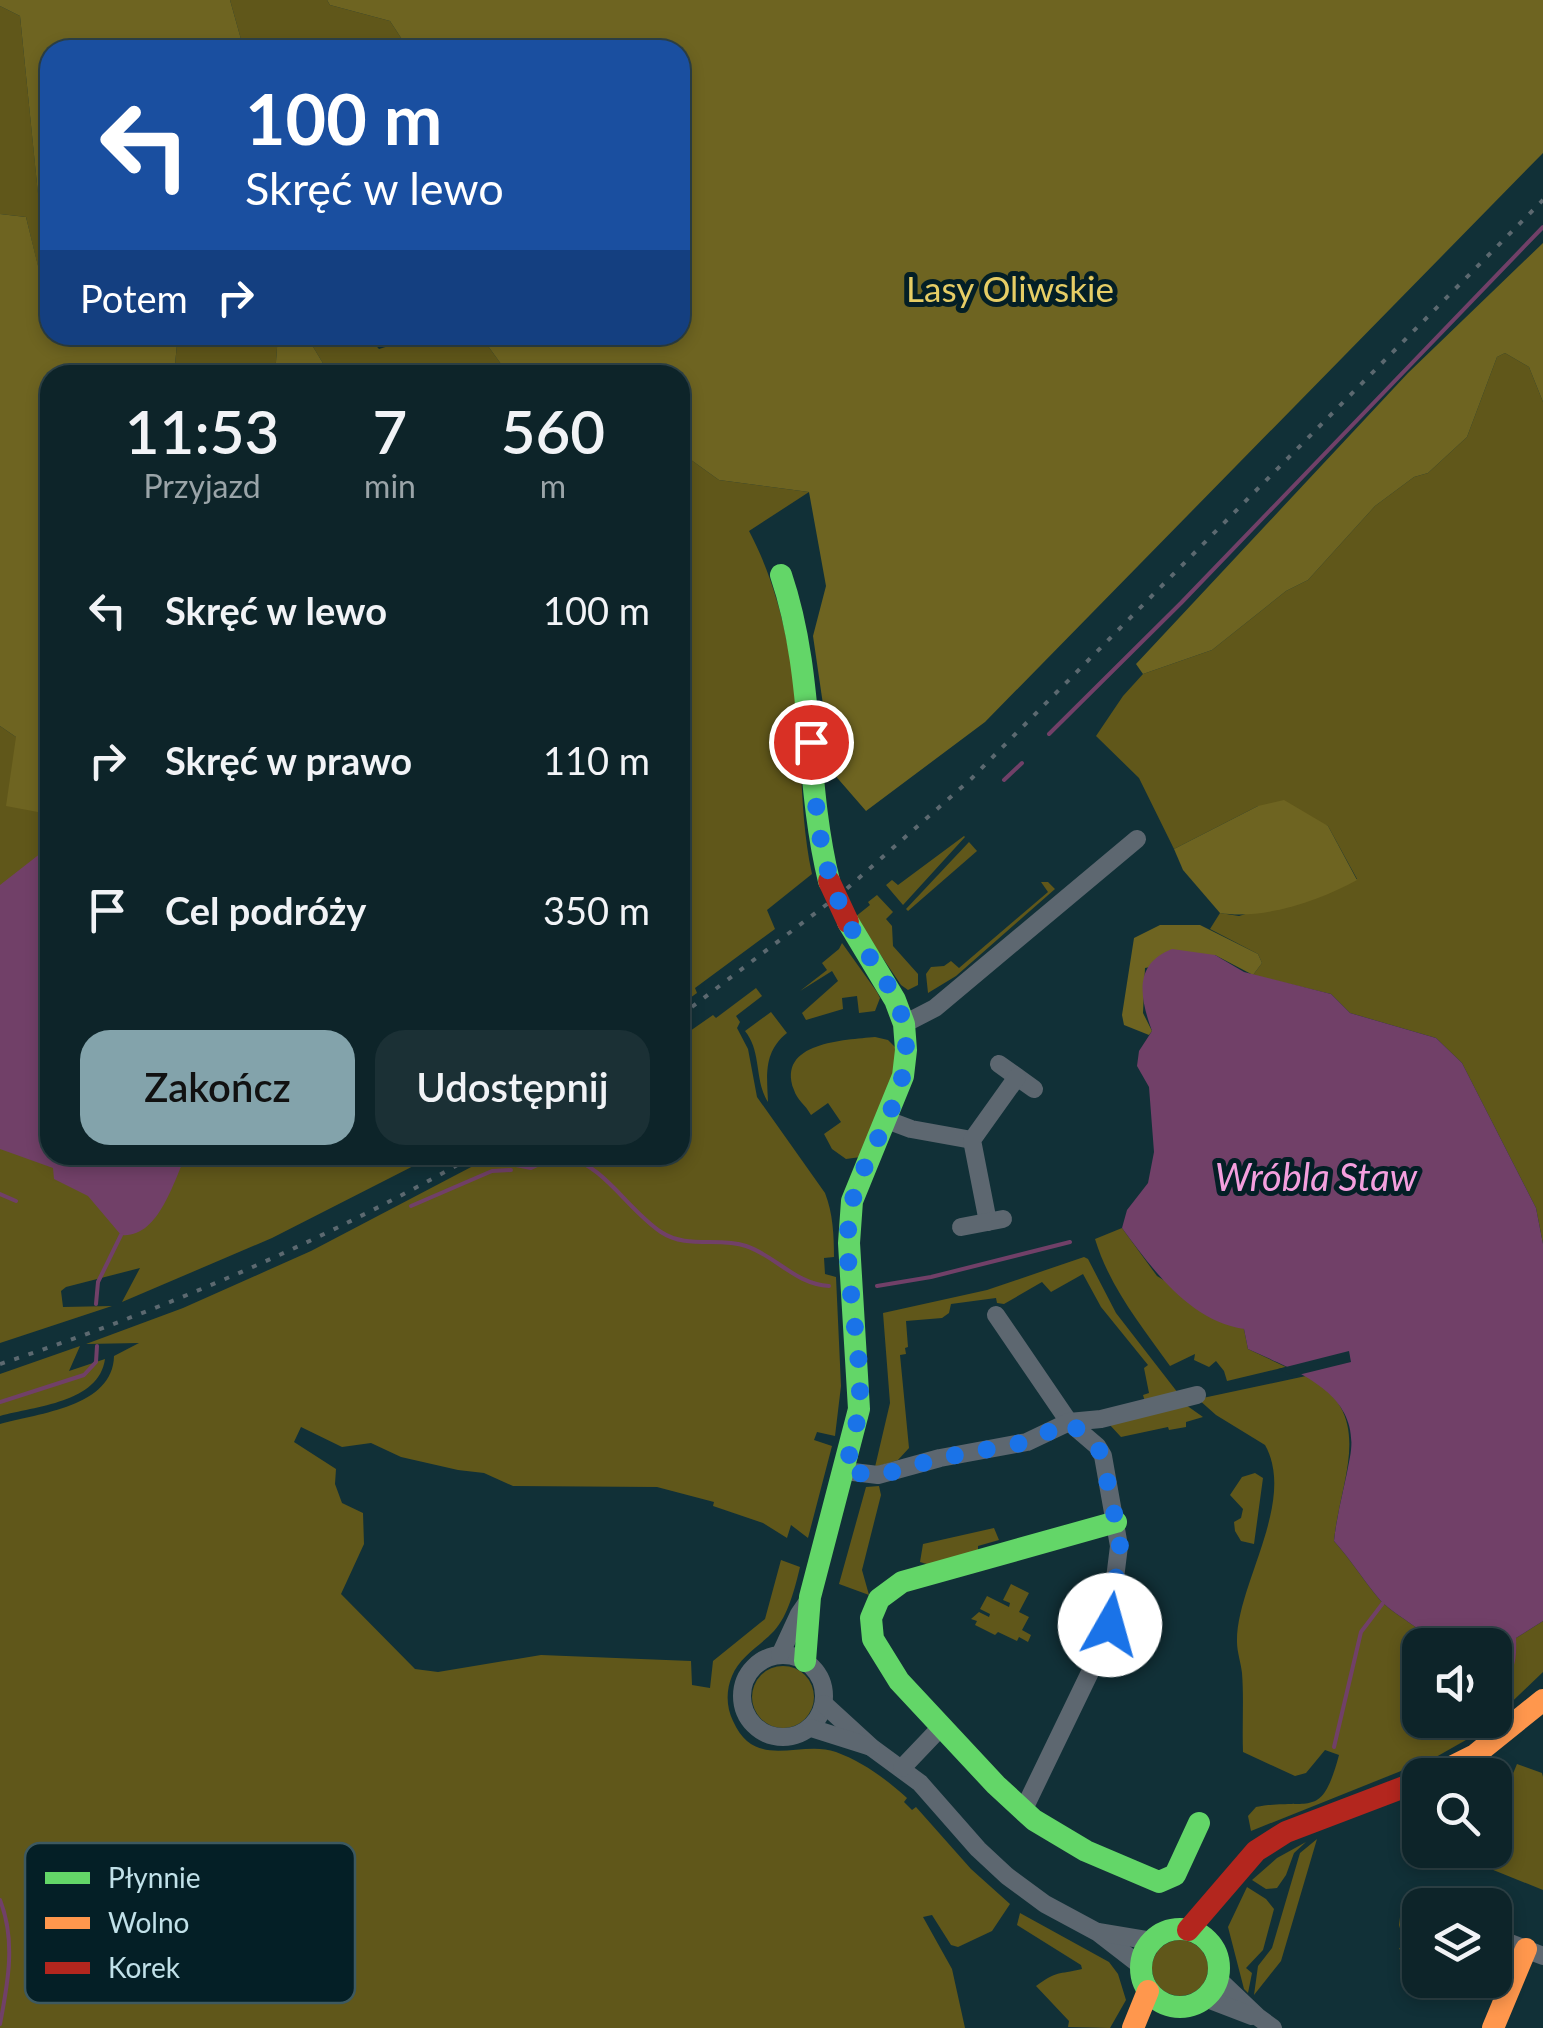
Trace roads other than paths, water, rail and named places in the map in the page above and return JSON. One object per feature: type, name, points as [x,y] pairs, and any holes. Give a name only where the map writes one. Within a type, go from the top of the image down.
[{"type":"street","points":[[780,575],[804,665],[818,839],[829,882],[848,922],[886,982],[904,1024],[903,1076],[852,1201],[849,1243],[860,1397],[845,1471],[810,1597],[806,1662]]},
{"type":"street","points":[[904,1024],[935,1008],[1137,839]]},
{"type":"street","points":[[999,1064],[1034,1089]]},
{"type":"street","points":[[972,1140],[1017,1077]]},
{"type":"street","points":[[887,1120],[912,1129],[972,1140]]},
{"type":"street","points":[[961,1227],[995,1221],[972,1140]]},
{"type":"street","points":[[996,1315],[1069,1422],[1097,1446],[1120,1546],[1106,1641],[1022,1810]]},
{"type":"street","points":[[845,1471],[878,1476],[940,1458],[1027,1442],[1069,1422],[1101,1419],[1197,1395]]},
{"type":"street","points":[[1116,1522],[902,1582],[885,1593],[871,1624],[874,1644],[894,1679],[1022,1810],[1049,1831],[1160,1882],[1175,1875],[1200,1823]]},
{"type":"street","points":[[780,1656],[810,1597]]},
{"type":"street","points":[[780,1656],[806,1662],[823,1684],[824,1704],[810,1728],[788,1738],[776,1737],[754,1726],[743,1705],[745,1681],[759,1663],[780,1656]]},
{"type":"street","points":[[1471,1758],[1543,1700]]},
{"type":"street","points":[[824,1704],[871,1747],[902,1768],[1007,1876],[1044,1904],[1097,1932],[1141,1966],[1148,1991],[1134,2028]]},
{"type":"street","points":[[902,1768],[942,1726]]},
{"type":"street","points":[[810,1728],[871,1747]]},
{"type":"street","points":[[1198,1935],[1224,1889],[1256,1851],[1286,1832],[1402,1788]]},
{"type":"street","points":[[1097,1932],[1152,1941],[1175,1929],[1198,1935],[1218,1958],[1212,1989],[1188,2007],[1168,2006],[1148,1991]]},
{"type":"street","points":[[1141,1966],[1152,1941]]},
{"type":"street","points":[[1492,2028],[1535,1953]]},
{"type":"street","points":[[1212,1989],[1265,2023]]},
{"type":"street","points":[[1146,2028],[1168,2006]]},
{"type":"water","points":[[40,854],[40,1163],[0,1149],[0,885]]},
{"type":"water","name":"Wróbla Staw","points":[[1172,949],[1215,955],[1244,972],[1331,994],[1350,1013],[1436,1038],[1462,1063],[1536,1208],[1543,1244],[1543,1621],[1516,1638],[1512,1669],[1512,1628],[1418,1628],[1380,1600],[1334,1541],[1351,1435],[1346,1416],[1335,1400],[1304,1376],[1248,1349],[1244,1329],[1206,1316],[1190,1304],[1160,1276],[1122,1228],[1127,1210],[1148,1183],[1154,1152],[1149,1087],[1137,1066],[1139,1051],[1152,1031],[1143,983],[1145,973],[1159,955]]},
{"type":"water","points":[[45,1165],[182,1165],[154,1219],[134,1234],[121,1235],[88,1196],[54,1179],[53,1168]]},
{"type":"waterway","points":[[1049,734],[1181,603],[1543,227]]},
{"type":"waterway","points":[[1004,780],[1022,763]]},
{"type":"waterway","points":[[516,1165],[537,1165]]},
{"type":"waterway","points":[[586,1165],[671,1237],[746,1246],[806,1280],[829,1286]]},
{"type":"waterway","points":[[411,1206],[492,1171],[511,1170]]},
{"type":"waterway","points":[[0,1194],[16,1201]]},
{"type":"waterway","points":[[96,1304],[98,1282],[121,1235]]},
{"type":"waterway","points":[[877,1286],[931,1277],[1070,1242]]},
{"type":"waterway","points":[[0,1402],[84,1375],[96,1362],[97,1346]]},
{"type":"waterway","points":[[1334,1747],[1361,1632],[1383,1603]]},
{"type":"waterway","points":[[0,1900],[9,1946],[0,2024]]},
{"type":"railway","points":[[690,1008],[843,892],[971,779],[1543,200]]},
{"type":"railway","points":[[0,1364],[122,1321],[242,1272],[457,1165]]},
{"type":"park label","name":"Lasy Oliwskie","points":[[1010,288]]}]
